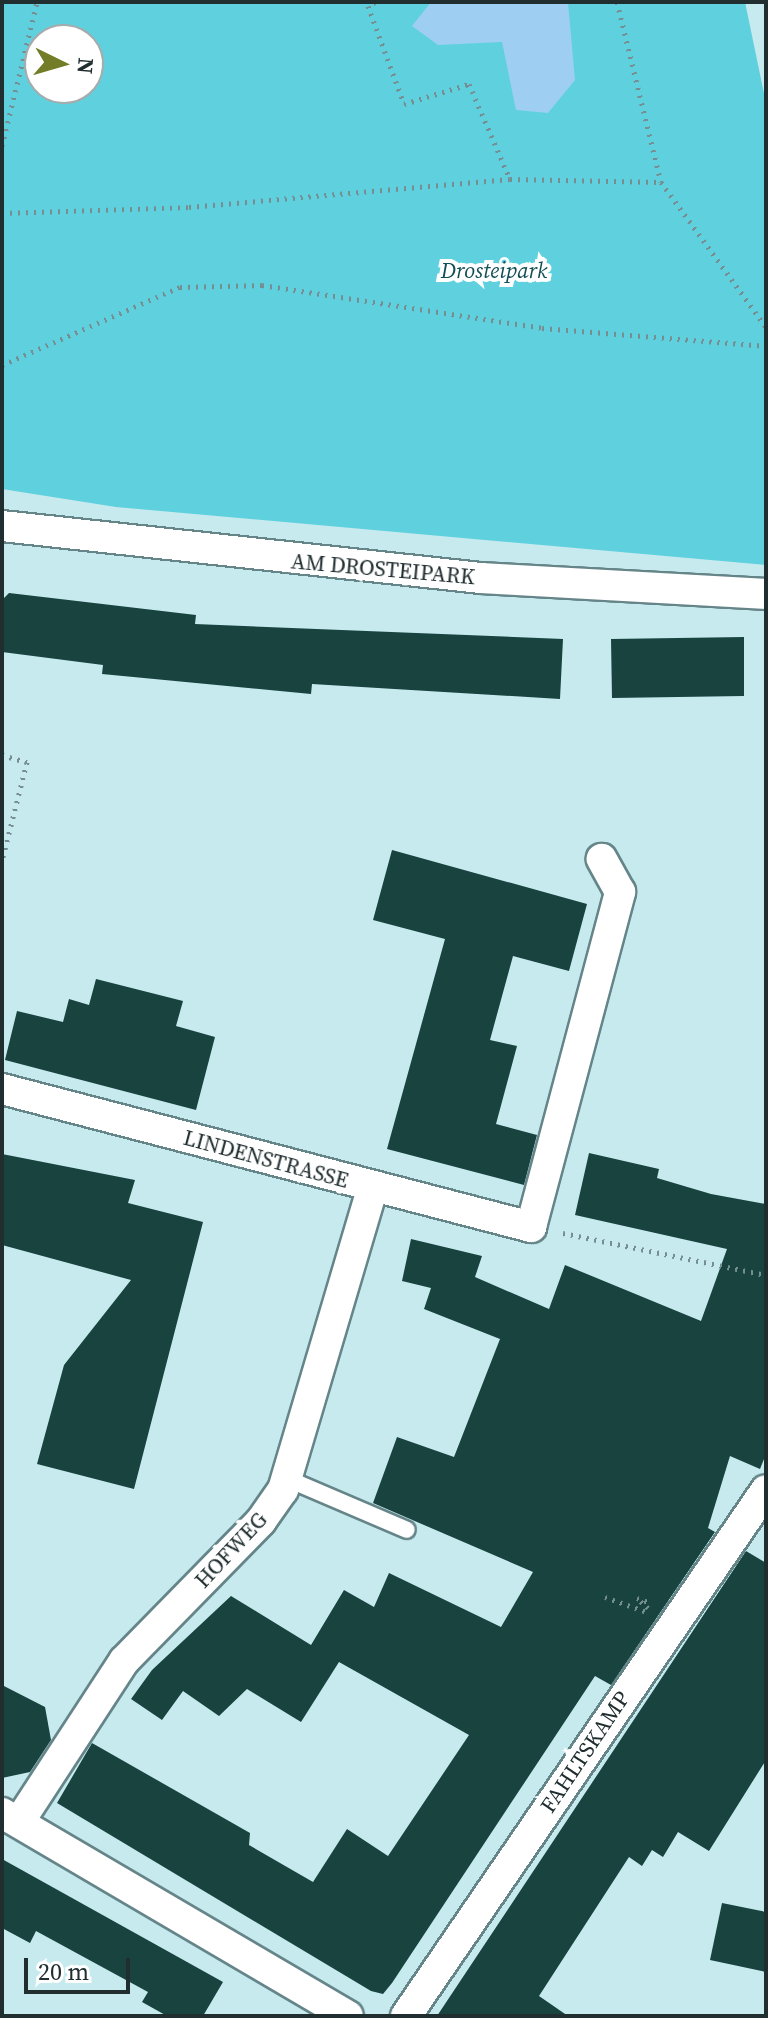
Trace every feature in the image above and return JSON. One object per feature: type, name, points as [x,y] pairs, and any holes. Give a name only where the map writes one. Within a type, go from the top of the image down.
[{"type":"street","name":"AM DROSTEIPARK","points":[[2,526],[359,567],[766,594]]},
{"type":"street","points":[[531,1227],[620,892],[602,859]]},
{"type":"street","name":"LINDENSTRASSE","points":[[2,1089],[531,1227]]},
{"type":"street","name":"HOFWEG","points":[[10,1817],[124,1661],[261,1521],[288,1479],[373,1187]]},
{"type":"street","name":"FAHLTSKAMP","points":[[412,2008],[766,1490]]},
{"type":"street","points":[[10,1817],[348,2016]]},
{"type":"lane","points":[[288,1479],[407,1530]]},
{"type":"path","points":[[2,146],[37,2]]},
{"type":"path","points":[[375,2],[368,6],[404,104],[469,84],[510,179]]},
{"type":"path","points":[[617,2],[661,182],[766,327]]},
{"type":"path","points":[[2,213],[189,207],[510,179],[661,182]]},
{"type":"path","points":[[2,365],[180,287],[262,285],[542,328],[766,346]]},
{"type":"path","points":[[2,755],[27,762],[2,861]]},
{"type":"path","points":[[531,1227],[766,1275]]},
{"type":"path","points":[[605,1597],[636,1608]]},
{"type":"green space","name":"Drosteipark","points":[[2,2],[745,2],[766,103],[766,565],[116,507],[2,489]]},
{"type":"shaded area","points":[[431,2],[568,2],[575,80],[548,113],[516,110],[502,42],[438,45],[412,26]]},
{"type":"building","points":[[9,593],[196,615],[195,624],[563,639],[560,699],[312,684],[311,694],[102,674],[103,665],[2,652],[2,600]]},
{"type":"building","points":[[744,637],[744,696],[612,698],[611,639]]},
{"type":"building","points":[[392,850],[587,904],[569,971],[513,956],[490,1040],[517,1046],[496,1124],[537,1135],[524,1185],[387,1149],[445,939],[373,920]]},
{"type":"building","points":[[96,979],[183,1001],[176,1026],[215,1037],[196,1110],[5,1060],[17,1011],[63,1022],[69,999],[89,1005]]},
{"type":"building","points":[[589,1153],[659,1169],[657,1178],[711,1194],[766,1204],[766,1454],[760,1469],[730,1456],[708,1528],[715,1532],[611,1685],[595,1676],[392,1983],[383,1994],[371,1991],[57,1803],[92,1743],[250,1833],[249,1845],[313,1882],[347,1829],[388,1856],[469,1735],[339,1662],[301,1722],[247,1689],[219,1716],[183,1691],[162,1720],[131,1699],[152,1670],[231,1596],[311,1645],[344,1590],[374,1607],[389,1573],[501,1627],[533,1572],[373,1503],[397,1437],[454,1457],[500,1339],[424,1309],[431,1288],[402,1281],[411,1239],[482,1256],[475,1277],[549,1309],[565,1265],[701,1321],[727,1249],[575,1215]]},
{"type":"building","points":[[2,1154],[135,1180],[128,1203],[203,1222],[134,1489],[37,1464],[64,1365],[131,1280],[2,1245]]},
{"type":"building","points":[[746,1551],[766,1563],[766,1760],[709,1851],[678,1832],[663,1857],[652,1850],[642,1866],[629,1857],[539,1996],[568,2016],[437,2016]]},
{"type":"building","points":[[2,1685],[45,1707],[51,1740],[30,1772],[2,1778]]},
{"type":"building","points":[[2,1859],[223,1982],[203,2016],[167,2016],[142,2002],[148,1992],[36,1931],[30,1943],[2,1928]]},
{"type":"building","points":[[722,1903],[766,1912],[766,1972],[710,1960]]}]
